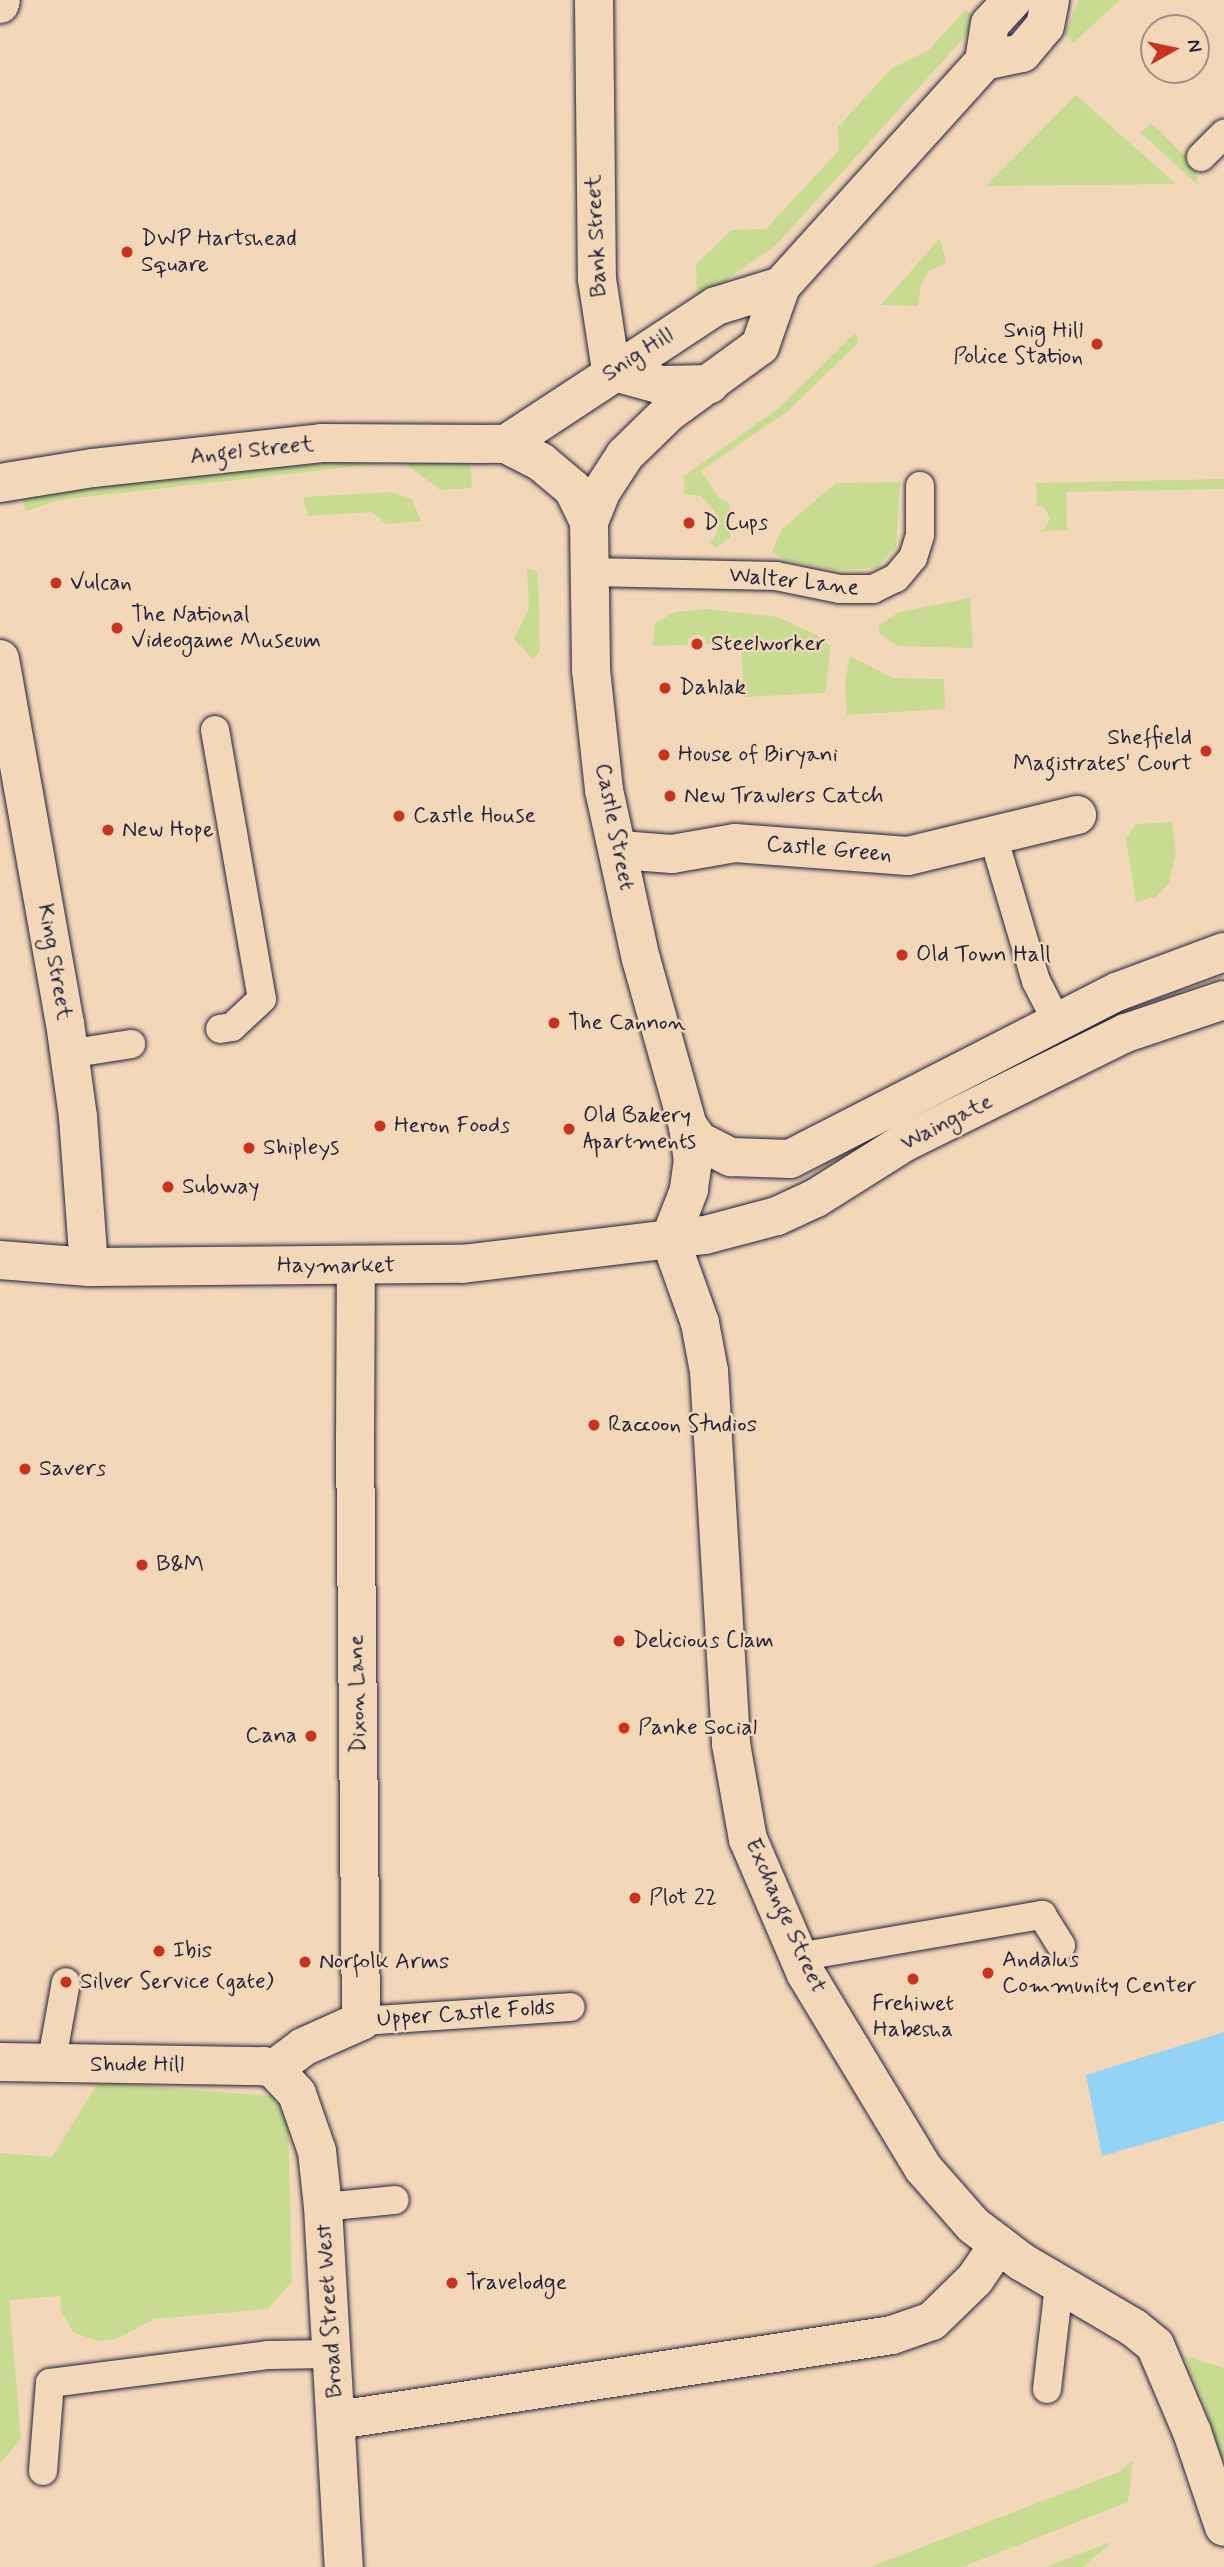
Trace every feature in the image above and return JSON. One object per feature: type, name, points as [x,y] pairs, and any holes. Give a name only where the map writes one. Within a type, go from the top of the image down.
[{"type":"street","name":"Bank Street","points":[[594,0],[597,279],[611,371]]},
{"type":"street","points":[[589,522],[601,492],[625,454],[668,413],[760,346],[781,286],[984,61],[990,24],[1012,0]]},
{"type":"street","points":[[984,61],[1022,53],[1045,26],[1050,0]]},
{"type":"street","name":"Snig Hill","points":[[506,444],[611,371],[716,306],[781,286]]},
{"type":"street","points":[[611,371],[662,385],[710,384]]},
{"type":"street","name":"Angel Street","points":[[0,484],[93,468],[322,443],[506,444]]},
{"type":"street","name":"Castle Street","points":[[506,444],[541,462],[573,489],[589,522],[597,739],[657,1027],[688,1126],[693,1160],[690,1190],[670,1239]]},
{"type":"street","name":"King Street","points":[[0,659],[78,1116],[89,1267]]},
{"type":"street","name":"Castle Green","points":[[620,850],[672,854],[735,843],[908,856],[1077,815]]},
{"type":"street","name":"Waingate","points":[[688,1126],[699,1141],[731,1157],[790,1159],[1156,973],[1224,952]]},
{"type":"street","name":"Waingate","points":[[670,1239],[777,1216],[816,1198],[905,1142],[1126,1033],[1224,1000]]},
{"type":"street","name":"Haymarket","points":[[0,1260],[89,1267],[462,1264],[670,1239]]},
{"type":"street","name":"Exchange Street","points":[[670,1239],[700,1323],[709,1371],[731,1744],[748,1839],[798,1957],[923,2168],[973,2225],[1059,2285],[1134,2328],[1154,2345],[1192,2432],[1224,2527]]},
{"type":"street","name":"Dixon Lane","points":[[356,1266],[355,1441],[361,2021]]},
{"type":"street","points":[[274,2069],[303,2047],[361,2021]]},
{"type":"street","name":"Shude Hill","points":[[0,2062],[51,2065],[247,2065],[274,2069]]},
{"type":"street","name":"Broad Street West","points":[[274,2069],[297,2094],[309,2120],[323,2207],[329,2354],[338,2420],[344,2567]]},
{"type":"street","points":[[338,2420],[892,2335],[932,2321],[975,2279],[999,2244]]},
{"type":"lane","points":[[1201,157],[1224,134]]},
{"type":"lane","name":"Walter Lane","points":[[590,572],[776,576],[840,589],[873,589],[897,578],[913,558],[920,535],[920,486]]},
{"type":"lane","points":[[215,730],[262,999],[232,1027],[220,1029]]},
{"type":"lane","points":[[993,836],[1036,981],[1058,1024]]},
{"type":"lane","points":[[66,1038],[131,1044]]},
{"type":"lane","points":[[798,1957],[1042,1915],[1061,1945]]},
{"type":"lane","points":[[51,2065],[66,1982]]},
{"type":"lane","name":"Upper Castle Folds","points":[[361,2021],[571,2007]]},
{"type":"lane","points":[[323,2207],[395,2200]]},
{"type":"lane","points":[[1047,2389],[1059,2285]]},
{"type":"lane","points":[[43,2471],[50,2383],[269,2355],[329,2354]]},
{"type":"green space","points":[[1078,0],[1120,0],[1073,43],[1065,34]]},
{"type":"green space","points":[[965,10],[982,18],[775,246],[697,300],[696,264],[732,230],[766,229],[839,150],[838,127],[891,69],[929,50]]},
{"type":"green space","points":[[1076,95],[1176,184],[986,186]]},
{"type":"green space","points":[[1151,123],[1184,155],[1192,146],[1198,185],[1141,133]]},
{"type":"green space","points":[[940,238],[946,263],[929,271],[921,283],[918,306],[881,305]]},
{"type":"green space","points":[[856,332],[858,343],[789,410],[701,471],[719,498],[729,503],[730,537],[716,548],[710,544],[717,533],[718,515],[701,496],[684,494],[684,476],[780,407]]},
{"type":"green space","points":[[405,450],[470,461],[472,488],[440,490],[402,461],[59,500],[26,511],[21,495]]},
{"type":"green space","points":[[1224,479],[1224,489],[1066,492],[1067,530],[1038,531],[1046,528],[1050,518],[1044,507],[1037,505],[1036,483]]},
{"type":"green space","points":[[900,482],[896,547],[876,568],[834,570],[786,560],[772,552],[782,529],[836,483]]},
{"type":"green space","points":[[390,492],[412,499],[421,521],[386,524],[372,512],[308,516],[303,497]]},
{"type":"green space","points":[[527,568],[537,571],[540,652],[533,659],[514,639],[529,609]]},
{"type":"green space","points":[[970,598],[973,648],[897,646],[879,633],[879,626],[899,612]]},
{"type":"green space","points":[[707,609],[777,617],[817,635],[831,646],[825,693],[744,697],[741,643],[653,646],[655,623],[675,612]]},
{"type":"green space","points":[[850,656],[893,678],[944,679],[945,709],[847,715],[845,683]]},
{"type":"green space","points":[[1172,822],[1176,853],[1169,883],[1157,896],[1136,902],[1126,839],[1136,824]]},
{"type":"green space","points":[[98,2083],[272,2096],[288,2120],[292,2281],[268,2309],[154,2319],[116,2339],[97,2341],[73,2332],[61,2310],[60,2296],[9,2300],[21,2439],[0,2463],[0,2153],[52,2157]]},
{"type":"green space","points":[[1184,2356],[1224,2368],[1224,2459],[1220,2460],[1206,2407]]},
{"type":"green space","points":[[1133,2460],[1128,2502],[962,2567],[870,2567],[1119,2472]]},
{"type":"green space","points":[[1113,2541],[1083,2567],[1046,2567]]},
{"type":"water","points":[[1224,2032],[1224,2121],[1102,2156],[1086,2075]]},
{"type":"place","name":"DWP Hartshead Square","points":[[127,252]]},
{"type":"place","name":"Snig Hill Police Station","points":[[1097,344]]},
{"type":"place","name":"D Cups","points":[[689,523]]},
{"type":"place","name":"Vulcan","points":[[56,583]]},
{"type":"place","name":"The National Videogame Museum","points":[[117,628]]},
{"type":"place","name":"Steelworker","points":[[697,644]]},
{"type":"place","name":"Dahlak","points":[[665,688]]},
{"type":"place","name":"Sheffield Magistrates' Court","points":[[1206,751]]},
{"type":"place","name":"House of Biryani","points":[[664,755]]},
{"type":"place","name":"New Trawlers Catch","points":[[670,796]]},
{"type":"place","name":"Castle House","points":[[399,816]]},
{"type":"place","name":"New Hope","points":[[108,830]]},
{"type":"place","name":"Old Town Hall","points":[[902,955]]},
{"type":"place","name":"The Cannon","points":[[554,1023]]},
{"type":"place","name":"Heron Foods","points":[[380,1126]]},
{"type":"place","name":"Old Bakery Apartments","points":[[569,1129]]},
{"type":"place","name":"Shipleys","points":[[249,1148]]},
{"type":"place","name":"Subway","points":[[168,1187]]},
{"type":"place","name":"Raccoon Studios","points":[[594,1425]]},
{"type":"place","name":"Savers","points":[[25,1469]]},
{"type":"place","name":"B&M","points":[[142,1565]]},
{"type":"place","name":"Delicious Clam","points":[[619,1641]]},
{"type":"place","name":"Panke Social","points":[[624,1728]]},
{"type":"place","name":"Cana","points":[[311,1736]]},
{"type":"place","name":"Plot 22","points":[[635,1898]]},
{"type":"place","name":"Ibis","points":[[159,1951]]},
{"type":"place","name":"Norfolk Arms","points":[[305,1962]]},
{"type":"place","name":"Andalus Community Center","points":[[988,1973]]},
{"type":"place","name":"Frehiwet Habesha","points":[[913,1979]]},
{"type":"place","name":"Silver Service (gate)","points":[[66,1982]]},
{"type":"place","name":"Travelodge","points":[[452,2283]]}]
